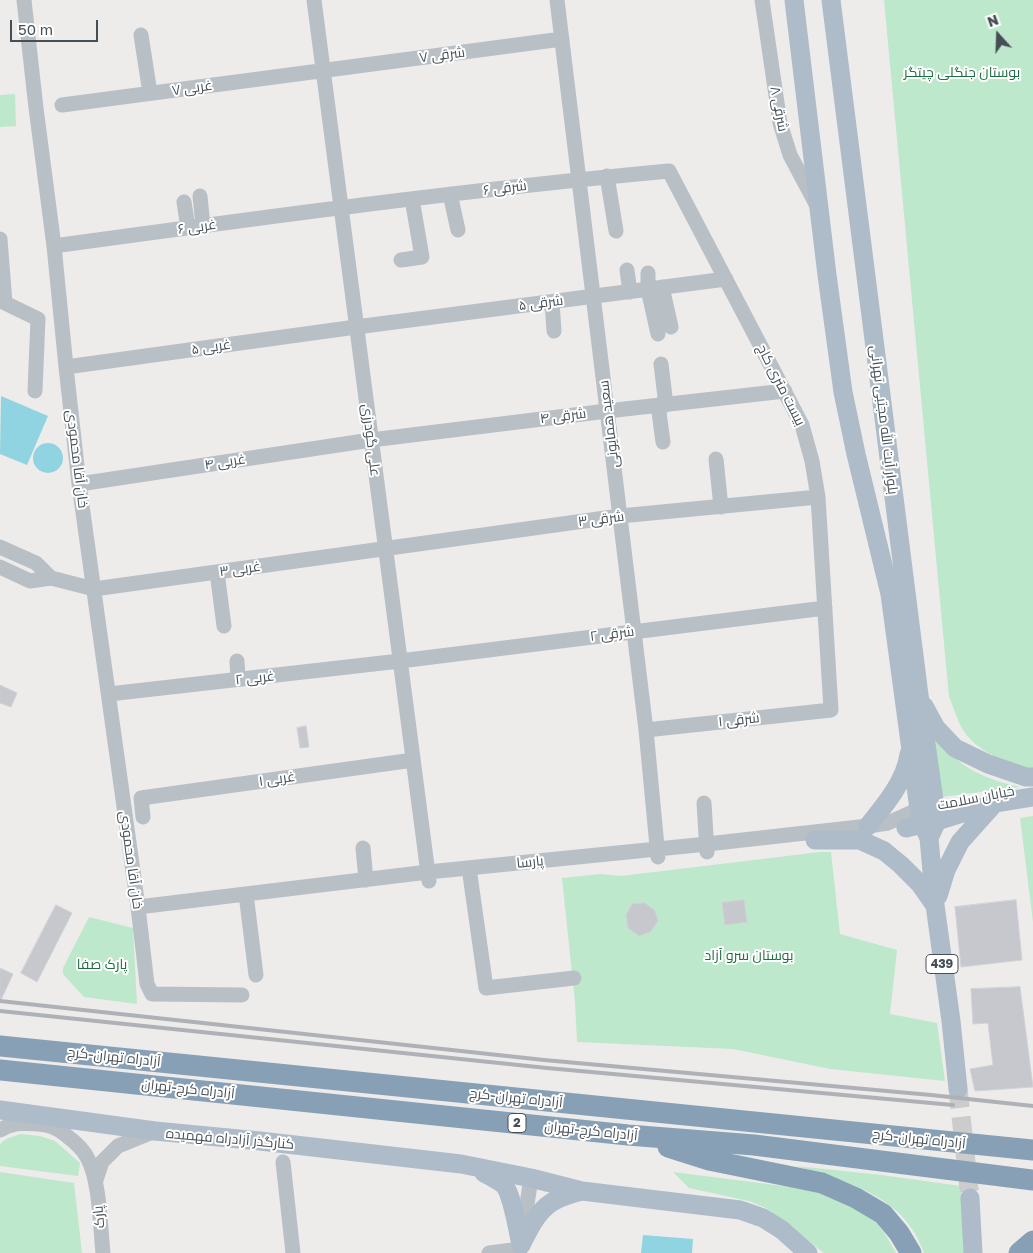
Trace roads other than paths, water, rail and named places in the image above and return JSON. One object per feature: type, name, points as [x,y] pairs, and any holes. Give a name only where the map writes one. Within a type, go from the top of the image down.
[{"type":"highway","name":"آزادراه تهران-کرج","points":[[0,1046],[1033,1150]]},
{"type":"highway","name":"آزادراه کرج-تهران","points":[[0,1070],[628,1135],[754,1146],[1033,1180]]},
{"type":"highway","points":[[628,1135],[709,1160],[822,1183],[856,1198],[883,1214],[900,1234],[911,1253]]},
{"type":"highway","points":[[1019,1253],[1033,1242]]},
{"type":"main road","name":"بلوار آیت الله مجتبی تهرانی","points":[[794,0],[843,392],[890,594],[910,742],[925,821]]},
{"type":"main road","name":"بلوار آیت الله مجتبی تهرانی","points":[[830,0],[919,695],[925,821]]},
{"type":"main road","points":[[919,695],[936,728],[956,748],[988,764],[1026,777],[1033,777]]},
{"type":"main road","points":[[868,826],[892,796],[901,779],[908,762],[910,742]]},
{"type":"main road","name":"خیابان سلامت","points":[[925,821],[1033,786]]},
{"type":"main road","name":"خیابان سلامت","points":[[925,821],[995,803],[1033,797]]},
{"type":"main road","points":[[935,905],[946,870],[960,842],[995,803]]},
{"type":"main road","name":"439","points":[[925,821],[958,1089]]},
{"type":"main road","points":[[815,840],[860,840],[884,851],[920,884],[935,905]]},
{"type":"main road","name":"کنارگذر آزادراه فهمیده","points":[[0,1110],[155,1131],[260,1140],[461,1164]]},
{"type":"main road","points":[[43,1124],[79,1122]]},
{"type":"main road","points":[[461,1164],[531,1178],[582,1191],[740,1210],[763,1218],[782,1230],[808,1253]]},
{"type":"main road","points":[[461,1164],[492,1177],[504,1186],[510,1198],[520,1249]]},
{"type":"main road","points":[[520,1249],[534,1221],[542,1210],[557,1199],[582,1191]]},
{"type":"main road","points":[[970,1198],[973,1253]]},
{"type":"street","name":"خان آقا محمودی","points":[[24,0],[54,246],[79,484],[147,984],[152,994],[242,996]]},
{"type":"street","name":"علی گودرزی","points":[[314,0],[428,876]]},
{"type":"street","name":"سعید همایونی","points":[[557,0],[646,730],[657,853]]},
{"type":"street","name":"۸ شرقی","points":[[762,0],[780,123],[790,155],[820,211]]},
{"type":"street","points":[[141,35],[150,94]]},
{"type":"street","name":"۷ شرقی","points":[[323,70],[562,39]]},
{"type":"street","name":"۷ غربی","points":[[62,105],[323,70]]},
{"type":"street","name":"۶ شرقی","points":[[341,207],[669,170]]},
{"type":"street","name":"بیست متری کاج","points":[[669,170],[802,425],[812,461],[818,497],[831,710]]},
{"type":"street","points":[[607,176],[616,231]]},
{"type":"street","points":[[450,194],[458,230]]},
{"type":"street","points":[[195,227],[200,196]]},
{"type":"street","points":[[401,260],[422,257],[412,199]]},
{"type":"street","points":[[184,202],[195,227]]},
{"type":"street","name":"۶ غربی","points":[[54,246],[341,207]]},
{"type":"street","points":[[0,240],[5,304],[38,319],[35,391]]},
{"type":"street","points":[[628,270],[630,292]]},
{"type":"street","points":[[648,272],[655,288],[664,331]]},
{"type":"street","name":"۵ شرقی","points":[[356,326],[726,279]]},
{"type":"street","points":[[552,302],[554,330]]},
{"type":"street","name":"۵ غربی","points":[[66,367],[356,326]]},
{"type":"street","points":[[661,364],[663,442]]},
{"type":"street","name":"۴ شرقی","points":[[371,440],[785,391]]},
{"type":"street","name":"۴ غربی","points":[[79,484],[371,440]]},
{"type":"street","points":[[716,459],[721,507]]},
{"type":"street","name":"۳ شرقی","points":[[386,549],[620,516],[818,497]]},
{"type":"street","points":[[0,547],[36,563],[51,578]]},
{"type":"street","name":"۳ غربی","points":[[94,589],[386,549]]},
{"type":"street","points":[[0,567],[30,581],[51,578],[94,589]]},
{"type":"street","points":[[217,572],[224,626]]},
{"type":"street","name":"۲ شرقی","points":[[400,661],[825,608]]},
{"type":"street","points":[[237,661],[238,680]]},
{"type":"street","name":"۲ غربی","points":[[109,694],[400,661]]},
{"type":"street","name":"۱ شرقی","points":[[646,730],[831,710]]},
{"type":"street","name":"۱ غربی","points":[[143,817],[141,798],[413,760]]},
{"type":"street","points":[[704,804],[707,848]]},
{"type":"street","name":"پارسا","points":[[247,899],[366,880],[428,876],[707,848],[815,840],[925,821]]},
{"type":"street","name":"پارسا","points":[[707,848],[888,823],[925,821]]},
{"type":"street","points":[[363,848],[366,880]]},
{"type":"street","points":[[470,872],[486,988],[574,978]]},
{"type":"street","name":"پارسا","points":[[138,912],[428,876]]},
{"type":"street","points":[[247,899],[256,975]]},
{"type":"street","points":[[0,1130],[8,1124],[22,1123],[43,1124],[57,1128],[82,1150],[88,1158],[96,1180]]},
{"type":"street","points":[[96,1180],[102,1162],[118,1146],[155,1131]]},
{"type":"street","points":[[260,1140],[283,1162],[293,1253]]},
{"type":"street","points":[[283,1162],[307,1146]]},
{"type":"street","points":[[489,1253],[520,1249],[531,1178]]},
{"type":"street","name":"پارک","points":[[96,1180],[103,1253]]},
{"type":"water","points":[[1,396],[48,416],[27,465],[0,454]]},
{"type":"water","points":[[48,443],[59,447],[63,458],[59,469],[48,473],[37,469],[33,458],[37,447]]},
{"type":"water","points":[[643,1235],[693,1239],[692,1253],[641,1253]]},
{"type":"tunnel","points":[[958,1089],[970,1198]]},
{"type":"railway","points":[[0,1001],[544,1060],[1033,1106]]},
{"type":"railway","points":[[0,1011],[547,1068],[953,1105]]},
{"type":"park label","name":"بوستان جنگلی چیتگر","points":[[962,73]]},
{"type":"park label","name":"بوستان سرو آزاد","points":[[749,956]]},
{"type":"park label","name":"پارک صفا","points":[[102,965]]}]
